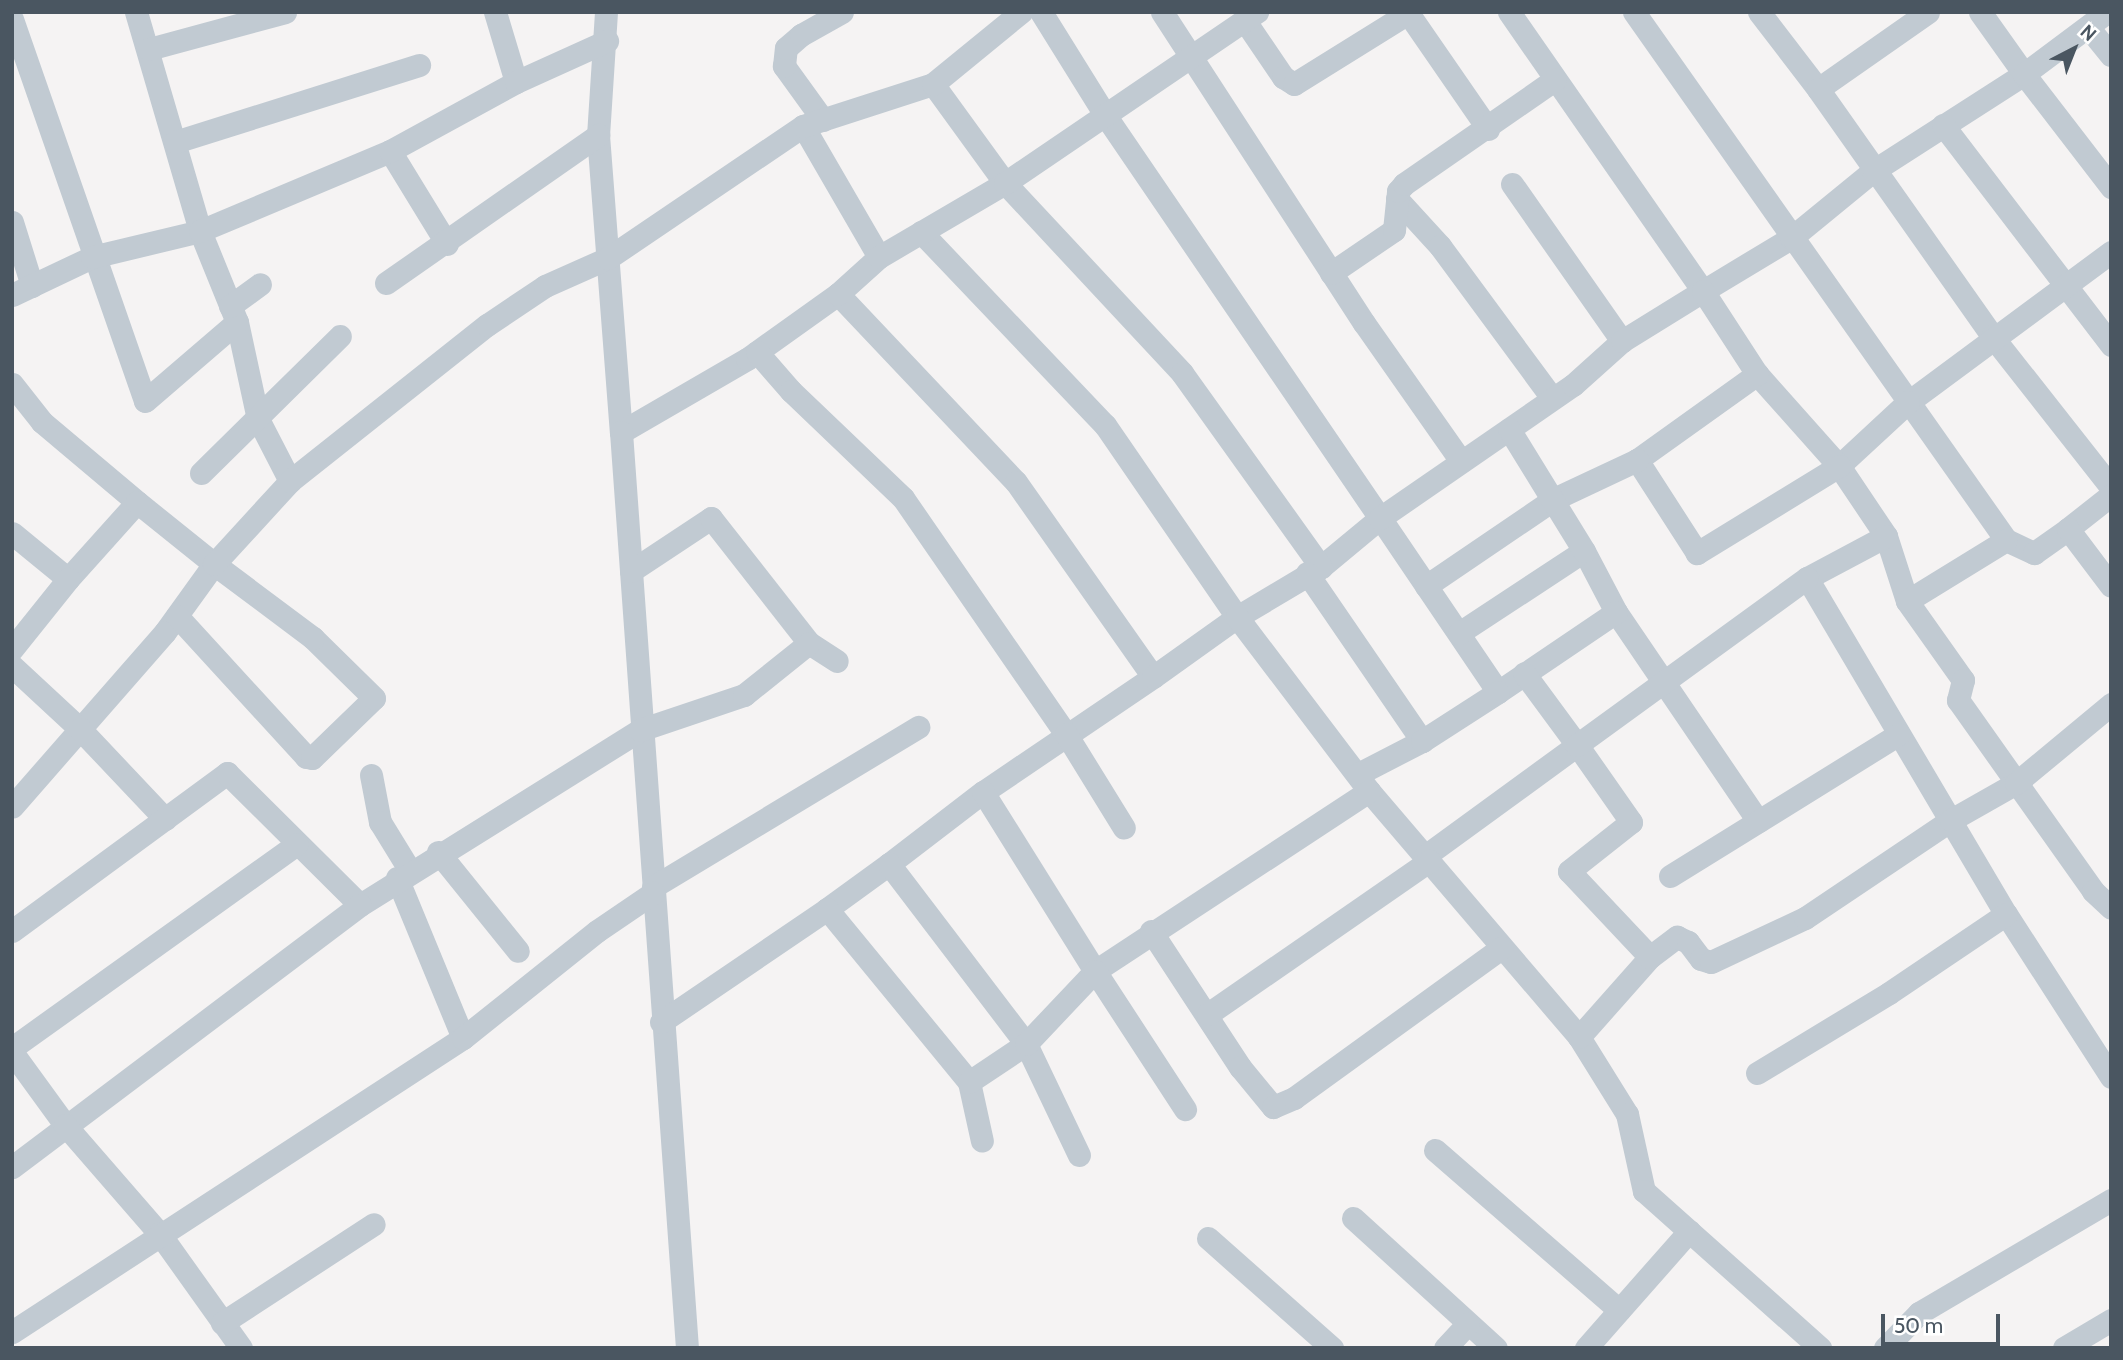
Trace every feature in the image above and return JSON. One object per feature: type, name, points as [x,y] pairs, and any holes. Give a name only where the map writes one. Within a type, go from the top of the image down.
[{"type":"street","points":[[135,12],[149,49],[200,231],[234,314],[258,419],[290,481]]},
{"type":"street","points":[[149,49],[285,12]]},
{"type":"street","points":[[495,12],[516,82]]},
{"type":"street","points":[[606,12],[607,41],[598,135],[687,1348]]},
{"type":"street","points":[[842,12],[801,35],[786,48],[784,66],[879,257]]},
{"type":"street","points":[[12,807],[177,616],[215,565],[290,481],[487,325],[545,286],[608,258],[813,123],[873,100],[933,84],[1021,12]]},
{"type":"street","points":[[1041,12],[1105,115],[1498,692]]},
{"type":"street","points":[[1162,12],[1331,272],[1461,461]]},
{"type":"street","points":[[1509,12],[1703,291],[1757,374],[1839,466],[1886,536],[1907,601],[1963,680],[1958,700],[2016,783],[2111,908]]},
{"type":"street","points":[[1634,12],[2006,540],[2034,553],[2111,495]]},
{"type":"street","points":[[1759,12],[1818,89],[1873,171],[1992,336],[2111,487]]},
{"type":"street","points":[[1818,89],[1928,12]]},
{"type":"street","points":[[1980,12],[2111,187]]},
{"type":"street","points":[[661,1022],[827,909],[983,792],[1066,734],[1237,617],[1314,570],[1380,518],[1552,398],[1622,341],[1791,238],[1873,171],[2024,74],[2107,12]]},
{"type":"street","points":[[621,432],[757,352],[838,294],[879,257],[1005,183],[1189,54],[1251,16],[1283,77],[1294,84],[1408,13],[1488,129]]},
{"type":"street","points":[[12,19],[145,401],[260,285]]},
{"type":"street","points":[[2088,27],[2111,55]]},
{"type":"street","points":[[12,222],[22,291],[93,257],[200,231],[390,151],[516,82],[607,41]]},
{"type":"street","points":[[175,142],[418,65]]},
{"type":"street","points":[[1331,272],[1394,230],[1397,199],[1404,184],[1488,129],[1554,80]]},
{"type":"street","points":[[933,84],[1005,183],[1182,373],[1314,570],[1422,741]]},
{"type":"street","points":[[1943,125],[2062,286],[2111,345]]},
{"type":"street","points":[[386,283],[447,244],[598,135]]},
{"type":"street","points":[[390,151],[447,244]]},
{"type":"street","points":[[1512,184],[1622,341]]},
{"type":"street","points":[[1397,199],[1440,246],[1552,398]]},
{"type":"street","points":[[921,232],[1105,425],[1237,617],[1363,782],[1579,1037],[1627,1114],[1644,1191],[1821,1348]]},
{"type":"street","points":[[1637,460],[1697,553],[1839,466],[1908,402],[1992,336],[2111,252]]},
{"type":"street","points":[[838,294],[1016,482],[1153,677]]},
{"type":"street","points":[[201,473],[340,336]]},
{"type":"street","points":[[757,352],[790,391],[903,498],[1066,734],[1124,828]]},
{"type":"street","points":[[1426,586],[1554,499],[1637,460],[1757,374]]},
{"type":"street","points":[[12,384],[42,422],[215,565],[313,638],[373,696],[373,703],[308,759],[177,616]]},
{"type":"street","points":[[1508,429],[1554,499],[1616,612],[1758,821]]},
{"type":"street","points":[[12,649],[68,579],[137,502]]},
{"type":"street","points":[[631,571],[711,518],[808,643],[837,661]]},
{"type":"street","points":[[2068,529],[2111,586]]},
{"type":"street","points":[[12,533],[68,579]]},
{"type":"street","points":[[1208,1014],[1427,858],[1663,680],[1807,578],[1886,536]]},
{"type":"street","points":[[1907,601],[2006,540]]},
{"type":"street","points":[[1459,633],[1584,551]]},
{"type":"street","points":[[1807,578],[2006,914],[2111,1077]]},
{"type":"street","points":[[969,1082],[1026,1044],[1095,971],[1422,741],[1616,612]]},
{"type":"street","points":[[12,1167],[403,875],[640,730],[744,695],[808,643]]},
{"type":"street","points":[[12,666],[80,729],[165,819]]},
{"type":"street","points":[[1524,673],[1632,822],[1569,871],[1650,957]]},
{"type":"street","points":[[1579,1037],[1650,957],[1677,937],[1688,942],[1701,959],[1712,962],[1805,918],[1951,820],[2016,783],[2111,705]]},
{"type":"street","points":[[12,1332],[159,1233],[463,1038],[653,890],[918,727]]},
{"type":"street","points":[[1670,876],[1899,734]]},
{"type":"street","points":[[12,931],[227,773],[360,905]]},
{"type":"street","points":[[371,775],[380,822],[403,875],[463,1038]]},
{"type":"street","points":[[983,792],[1185,1108]]},
{"type":"street","points":[[241,1348],[159,1233],[65,1125],[12,1050],[297,844]]},
{"type":"street","points":[[439,852],[518,951]]},
{"type":"street","points":[[889,864],[1026,1044],[1079,1155]]},
{"type":"street","points":[[827,909],[969,1082],[982,1141]]},
{"type":"street","points":[[1757,1073],[1889,993],[2006,914]]},
{"type":"street","points":[[1151,931],[1208,1014],[1240,1067],[1273,1107],[1294,1098],[1501,948]]},
{"type":"street","points":[[1435,1150],[1619,1310]]},
{"type":"street","points":[[1885,1348],[1919,1313],[2111,1200]]},
{"type":"street","points":[[1353,1218],[1467,1325],[1496,1348]]},
{"type":"street","points":[[222,1323],[374,1224]]},
{"type":"street","points":[[1586,1348],[1689,1231]]},
{"type":"street","points":[[1208,1238],[1332,1348]]},
{"type":"street","points":[[2064,1348],[2111,1320]]},
{"type":"street","points":[[1445,1348],[1467,1325]]}]
